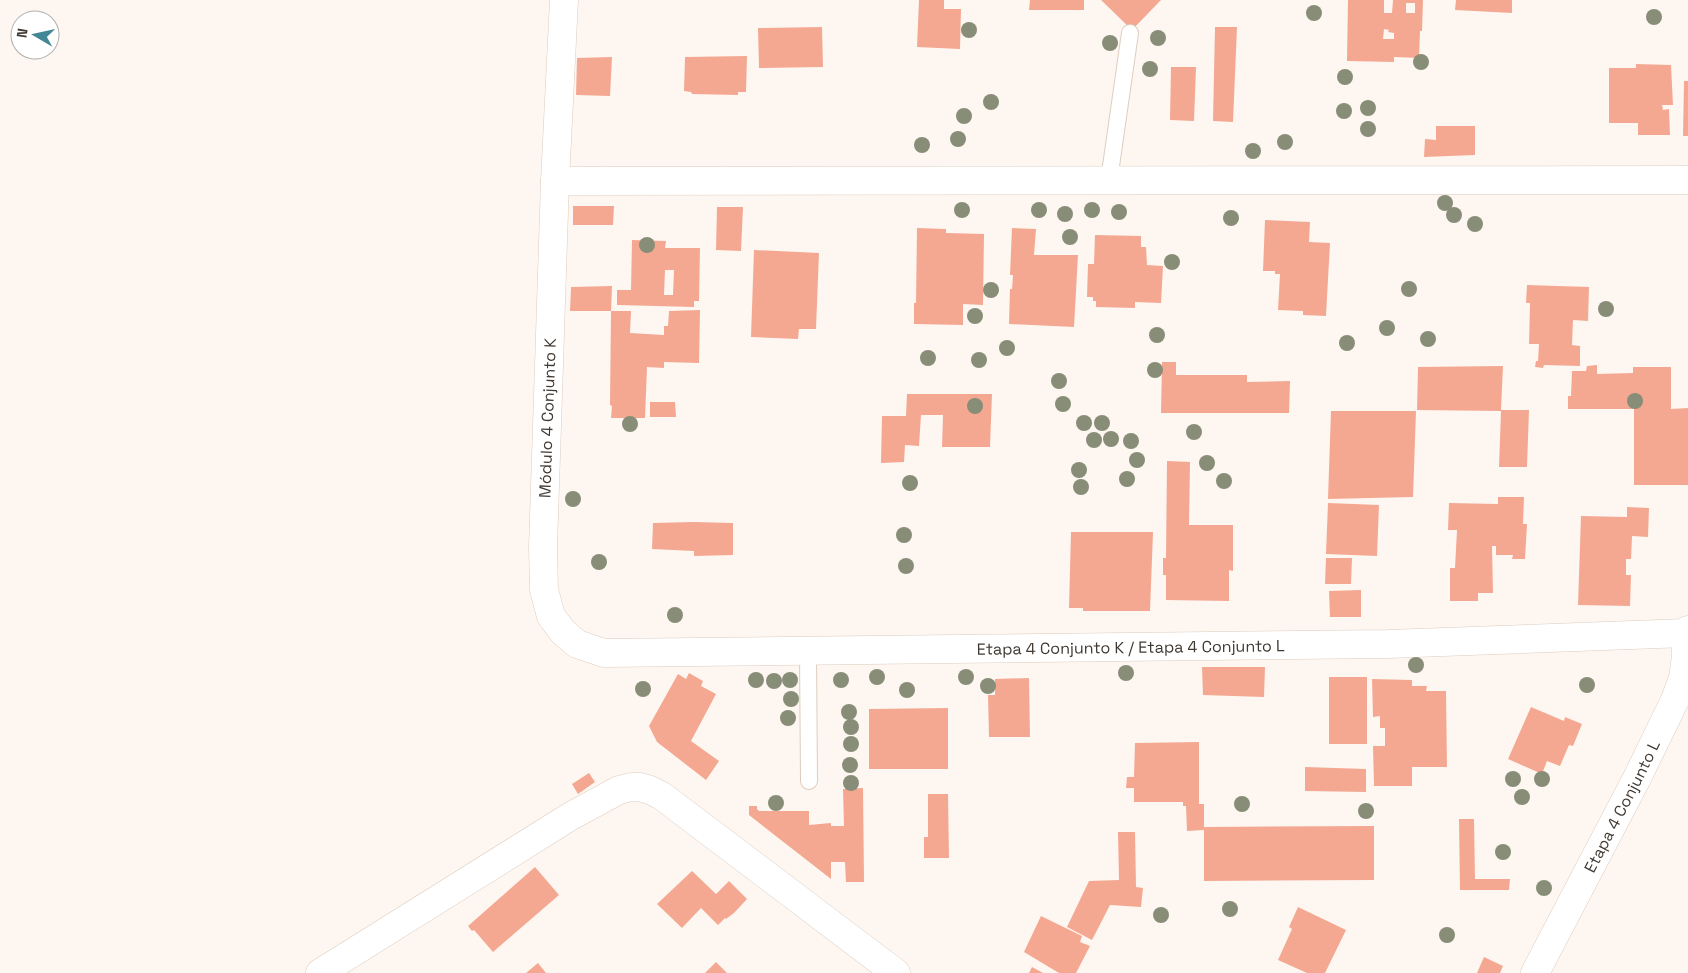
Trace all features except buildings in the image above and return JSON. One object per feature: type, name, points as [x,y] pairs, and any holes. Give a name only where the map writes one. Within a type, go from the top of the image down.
[{"type":"street","name":"Módulo 4 Conjunto K","points":[[564,0],[555,181],[543,548],[544,590],[551,616],[563,632],[577,644]]},
{"type":"street","points":[[555,181],[1688,180]]},
{"type":"street","name":"Etapa 4 Conjunto K / Etapa 4 Conjunto L","points":[[577,644],[604,653],[808,651],[1388,644],[1687,631]]},
{"type":"street","name":"Etapa 4 Conjunto L","points":[[1535,973],[1637,778],[1675,700],[1683,678],[1687,631]]},
{"type":"street","points":[[320,973],[570,816],[619,790],[631,787],[650,790],[662,796],[896,973]]},
{"type":"lane","points":[[1109,180],[1130,33]]},
{"type":"lane","points":[[808,651],[809,781]]}]
